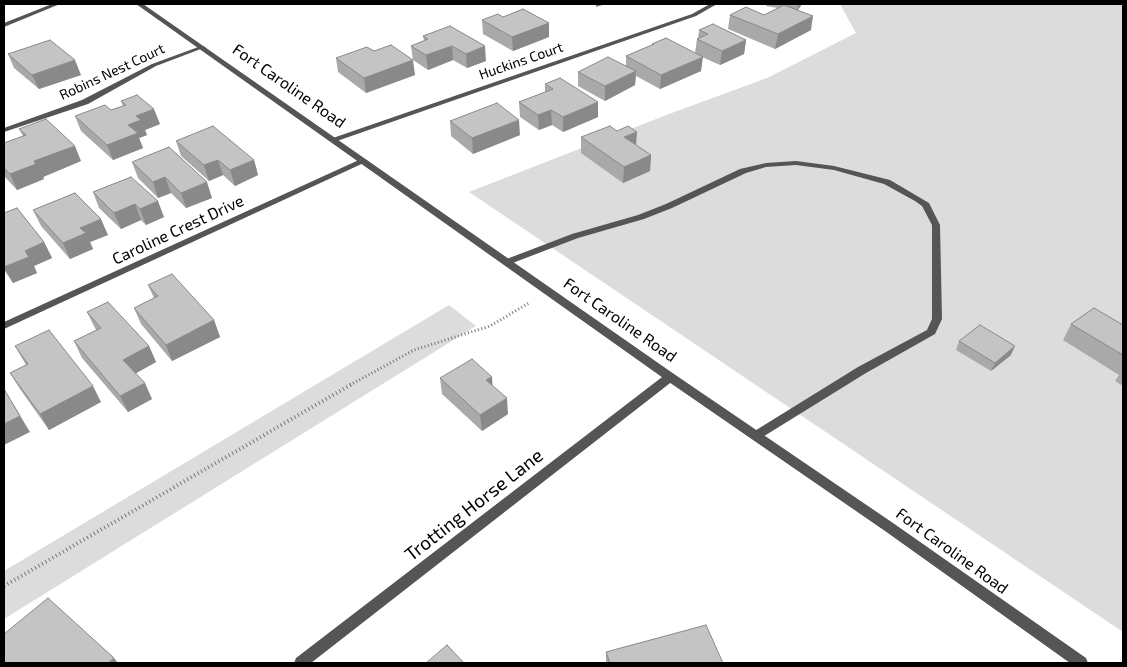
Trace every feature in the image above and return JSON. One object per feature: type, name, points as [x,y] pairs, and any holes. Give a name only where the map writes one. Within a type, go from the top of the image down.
[{"type":"street","points":[[4,25],[58,4]]},
{"type":"street","name":"Fort Caroline Road","points":[[139,4],[1081,663]]},
{"type":"street","name":"Huckins Court","points":[[334,140],[694,15],[714,4]]},
{"type":"street","name":"Robins Nest Court","points":[[4,130],[85,102],[154,65],[203,47]]},
{"type":"street","name":"Caroline Crest Drive","points":[[4,326],[364,161]]},
{"type":"street","points":[[508,262],[575,236],[655,212],[744,171],[766,165],[796,164],[834,168],[887,182],[918,198],[926,205],[936,225],[937,319],[931,332],[869,365],[757,435]]},
{"type":"street","name":"Trotting Horse Lane","points":[[301,663],[670,376]]},
{"type":"path","points":[[4,586],[325,399],[414,350],[490,326],[549,291]]},
{"type":"shaded area","points":[[840,4],[1123,4],[1123,632],[469,192],[767,78],[856,33]]},
{"type":"shaded area","points":[[449,305],[476,326],[4,619],[4,571]]},
{"type":"building","points":[[784,5],[813,16],[778,34],[730,15],[746,7],[764,15]]},
{"type":"building","points":[[523,9],[549,23],[512,37],[482,20],[498,14],[503,17]]},
{"type":"building","points":[[713,24],[746,40],[722,51],[697,39],[708,34],[699,30]]},
{"type":"building","points":[[450,26],[485,46],[466,54],[452,46],[426,55],[411,46],[428,39],[423,36]]},
{"type":"building","points":[[666,38],[703,57],[661,75],[626,56],[654,44],[652,44]]},
{"type":"building","points":[[50,40],[75,60],[32,75],[8,54]]},
{"type":"building","points":[[391,45],[413,60],[364,78],[336,58],[367,47],[374,51]]},
{"type":"building","points":[[608,57],[636,71],[605,86],[578,72]]},
{"type":"building","points":[[560,78],[598,102],[563,117],[551,110],[538,115],[519,102],[553,89],[545,84]]},
{"type":"building","points":[[137,95],[154,109],[136,116],[141,120],[128,125],[138,133],[107,145],[75,116],[105,105],[111,110],[126,105],[121,101]]},
{"type":"building","points":[[497,103],[519,120],[472,138],[450,121]]},
{"type":"building","points":[[46,119],[75,146],[34,161],[36,164],[10,174],[4,168],[4,143],[26,135],[19,129]]},
{"type":"building","points":[[213,126],[254,160],[230,170],[218,160],[204,165],[176,141]]},
{"type":"building","points":[[610,126],[617,131],[628,126],[637,132],[624,137],[651,155],[624,167],[581,137]]},
{"type":"building","points":[[169,147],[207,182],[181,193],[165,177],[153,182],[132,162]]},
{"type":"building","points":[[131,177],[158,201],[140,209],[135,204],[114,213],[93,192]]},
{"type":"building","points":[[75,193],[101,219],[80,228],[86,233],[63,243],[33,210]]},
{"type":"building","points":[[17,208],[44,242],[25,251],[29,257],[4,267],[4,213]]},
{"type":"building","points":[[172,274],[214,320],[166,345],[134,308],[158,296],[148,285]]},
{"type":"building","points":[[108,302],[149,346],[123,360],[145,383],[120,396],[74,341],[101,328],[87,312]]},
{"type":"building","points":[[1094,308],[1123,325],[1123,355],[1071,324]]},
{"type":"building","points":[[980,325],[1015,346],[995,363],[959,341]]},
{"type":"building","points":[[49,330],[93,386],[40,414],[10,373],[28,364],[15,346]]},
{"type":"building","points":[[472,359],[492,377],[486,380],[507,398],[480,415],[440,378]]},
{"type":"building","points":[[4,389],[20,416],[4,424]]},
{"type":"building","points":[[48,598],[114,658],[108,663],[4,663],[4,634]]},
{"type":"building","points":[[706,625],[723,663],[610,663],[606,652]]},
{"type":"building","points":[[447,645],[464,663],[426,663]]}]
